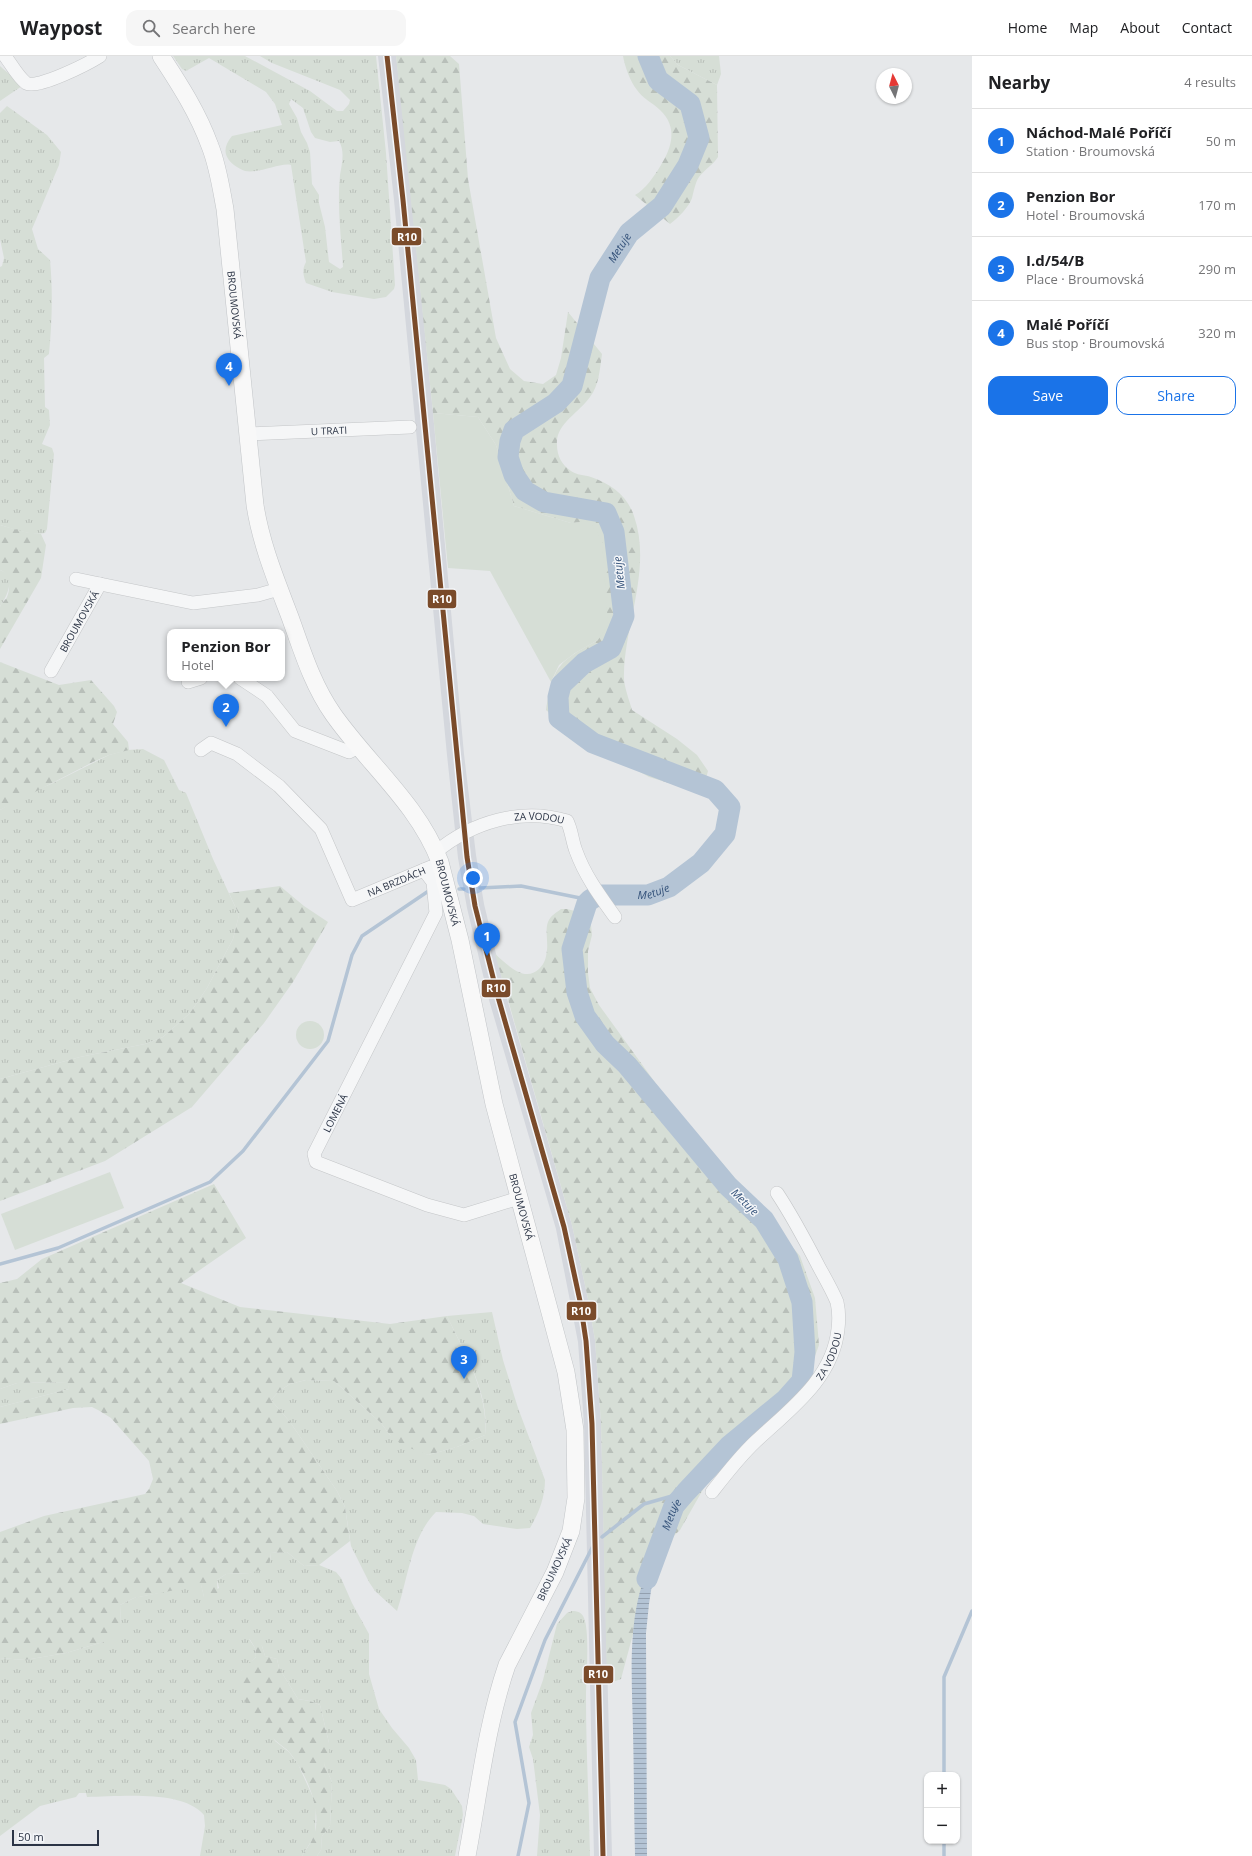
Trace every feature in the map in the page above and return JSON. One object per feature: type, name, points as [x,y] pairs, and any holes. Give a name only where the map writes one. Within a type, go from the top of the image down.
[{"type":"main road","name":"BROUMOVSKÁ","points":[[161,56],[196,112],[211,147],[221,183],[259,528],[309,669],[318,690],[333,714],[404,800],[438,857],[458,932],[494,1104],[570,1390],[575,1442],[575,1509],[571,1531],[565,1548],[507,1665],[501,1681],[467,1856]]},
{"type":"street","points":[[5,56],[25,82],[30,85],[51,79],[89,63],[100,56]]},
{"type":"street","name":"U TRATI","points":[[248,434],[410,427]]},
{"type":"street","points":[[76,579],[100,584]]},
{"type":"street","name":"BROUMOVSKÁ","points":[[50,671],[100,584],[193,603],[258,595],[280,589]]},
{"type":"street","points":[[244,681],[267,696],[295,731],[350,752],[359,747]]},
{"type":"street","name":"NA BRZDÁCH","points":[[201,750],[211,743],[237,754],[279,786],[321,830],[352,900],[424,870],[438,857]]},
{"type":"street","name":"ZA VODOU","points":[[438,857],[449,841],[482,824],[525,816],[551,816],[567,821],[576,850],[588,878],[615,917]]},
{"type":"street","name":"LOMENÁ","points":[[424,870],[433,882],[436,913],[314,1154],[316,1162],[427,1205],[464,1215],[519,1198]]},
{"type":"street","name":"ZA VODOU","points":[[712,1492],[751,1446],[786,1415],[816,1381],[825,1369],[832,1355],[837,1337],[839,1320],[837,1304],[797,1224],[777,1193]]},
{"type":"shaded area","points":[[378,56],[396,56],[401,96],[433,413],[464,754],[476,855],[484,904],[506,995],[572,1225],[595,1340],[601,1423],[612,1856],[594,1856],[584,1424],[578,1342],[556,1229],[489,1000],[467,908],[458,858],[394,200]]},
{"type":"green space","points":[[173,56],[245,56],[310,91],[337,111],[343,111],[349,104],[350,100],[340,90],[272,63],[260,56],[376,56],[386,153],[395,285],[394,289],[386,297],[374,299],[332,292],[306,283],[303,272],[306,262],[291,165],[282,165],[257,171],[245,171],[230,162],[226,155],[227,144],[232,136],[282,125],[275,104],[266,92],[209,58],[186,71],[182,69]],"holes":[[[291,99],[303,108],[311,132],[315,138],[330,142],[339,141],[342,149],[339,198],[343,267],[340,269],[329,262],[325,227],[319,203],[319,195],[312,184],[310,152],[301,132],[297,118],[289,104]]]},
{"type":"green space","points":[[396,56],[450,56],[459,64],[468,179],[496,338],[510,369],[524,381],[543,384],[556,375],[561,358],[568,312],[602,354],[599,377],[593,393],[560,431],[557,438],[558,453],[568,469],[575,473],[591,477],[605,483],[617,491],[623,496],[634,516],[639,536],[639,575],[625,654],[625,687],[632,710],[677,739],[697,755],[708,771],[702,793],[649,777],[576,736],[546,710],[552,683],[560,666],[574,654],[598,640],[589,522],[571,523],[514,506],[496,445],[478,417],[433,413]]},
{"type":"green space","points":[[623,56],[670,56],[678,65],[717,85],[718,157],[699,177],[692,198],[686,209],[670,224],[635,195],[650,182],[659,169],[668,151],[671,130],[666,117],[660,110],[642,96],[634,86],[628,74]]},
{"type":"green space","points":[[670,56],[719,56],[721,74],[717,85],[678,65]]},
{"type":"green space","points":[[0,66],[22,86],[0,101]]},
{"type":"green space","points":[[7,106],[47,135],[61,152],[59,165],[32,229],[38,249],[50,260],[52,283],[49,354],[44,358],[45,407],[49,410],[50,425],[42,444],[52,448],[54,454],[47,529],[45,533],[39,534],[22,532],[0,525],[0,267],[2,266],[4,258],[0,239],[0,113]]},
{"type":"green space","points":[[433,413],[478,417],[496,445],[514,506],[571,523],[589,521],[602,540],[608,625],[598,640],[575,653],[559,665],[551,682],[490,571],[448,568]]},
{"type":"green space","points":[[0,525],[25,532],[41,534],[46,545],[41,578],[0,649],[0,607],[7,597],[9,581],[6,574],[0,570]]},
{"type":"green space","points":[[0,570],[8,576],[9,586],[8,592],[0,606]]},
{"type":"green space","points":[[0,662],[59,685],[91,680],[114,706],[117,712],[113,724],[128,742],[129,750],[109,755],[93,762],[0,810]]},
{"type":"green space","points":[[143,749],[164,760],[179,790],[186,793],[213,859],[239,915],[233,939],[207,988],[190,1013],[163,1037],[145,1044],[80,1057],[0,1079],[0,810],[25,795],[51,784],[109,755],[127,750]]},
{"type":"green space","points":[[280,886],[304,906],[328,922],[293,982],[264,1023],[192,1107],[105,1161],[0,1201],[0,1079],[80,1057],[145,1044],[163,1037],[190,1013],[207,988],[233,939],[239,915],[229,893]]},
{"type":"green space","points":[[561,909],[567,909],[590,915],[592,935],[588,951],[588,973],[590,988],[599,1005],[683,1121],[723,1164],[800,1256],[815,1298],[819,1345],[815,1356],[772,1419],[705,1486],[680,1530],[657,1552],[648,1566],[641,1588],[633,1634],[621,1679],[607,1684],[601,1423],[595,1340],[572,1225],[495,954],[510,967],[522,973],[533,973],[539,969],[546,956],[548,922],[552,916]]},
{"type":"green space","points":[[310,1021],[320,1025],[324,1035],[320,1045],[310,1049],[300,1045],[296,1035],[300,1025]]},
{"type":"green space","points":[[110,1172],[124,1208],[15,1250],[1,1214]]},
{"type":"green space","points":[[214,1184],[246,1238],[181,1283],[240,1307],[390,1324],[447,1316],[468,1358],[479,1388],[485,1419],[485,1435],[457,1447],[428,1455],[402,1445],[390,1435],[381,1423],[334,1381],[306,1380],[290,1384],[279,1391],[271,1400],[290,1422],[337,1491],[345,1507],[350,1541],[319,1565],[304,1566],[287,1552],[271,1553],[267,1568],[250,1573],[226,1574],[217,1580],[218,1596],[210,1602],[204,1597],[201,1585],[134,1598],[120,1605],[121,1625],[119,1635],[103,1642],[66,1653],[25,1660],[0,1658],[0,1532],[44,1516],[145,1494],[153,1479],[149,1461],[111,1418],[92,1407],[73,1408],[0,1424],[0,1407],[69,1389],[67,1382],[17,1383],[0,1389],[0,1283],[17,1279],[42,1259]]},
{"type":"green space","points":[[492,1312],[503,1360],[518,1408],[545,1480],[541,1505],[530,1528],[517,1529],[483,1524],[474,1516],[462,1513],[436,1512],[428,1522],[416,1546],[397,1611],[375,1591],[351,1546],[345,1507],[337,1491],[290,1422],[271,1400],[279,1391],[290,1384],[306,1380],[334,1381],[381,1423],[390,1435],[428,1455],[457,1447],[485,1435],[486,1419],[480,1388],[468,1358],[447,1316]]},
{"type":"green space","points":[[68,1382],[69,1389],[0,1407],[0,1389],[17,1383]]},
{"type":"green space","points":[[287,1552],[304,1566],[319,1565],[336,1572],[341,1578],[352,1603],[369,1634],[369,1674],[379,1709],[392,1728],[409,1748],[416,1760],[418,1780],[445,1785],[451,1789],[462,1806],[463,1815],[455,1856],[317,1856],[321,1850],[322,1836],[330,1826],[332,1782],[324,1764],[329,1743],[320,1705],[310,1701],[298,1699],[279,1668],[277,1659],[265,1656],[262,1646],[249,1639],[255,1648],[256,1657],[241,1671],[275,1741],[289,1752],[298,1764],[316,1804],[315,1835],[302,1856],[200,1856],[205,1826],[204,1815],[194,1807],[181,1801],[149,1796],[87,1797],[86,1793],[79,1793],[76,1797],[40,1806],[0,1836],[0,1658],[25,1660],[66,1653],[103,1642],[121,1625],[120,1605],[134,1598],[201,1584],[204,1597],[219,1588],[217,1580],[226,1574],[250,1573],[270,1561],[271,1553]]},
{"type":"green space","points":[[572,1611],[582,1614],[586,1625],[587,1634],[586,1717],[590,1856],[537,1856],[540,1815],[533,1759],[529,1747],[533,1735],[531,1713],[543,1680],[557,1624],[567,1613]]},
{"type":"green space","points":[[249,1638],[256,1638],[262,1646],[265,1656],[277,1659],[279,1668],[298,1699],[310,1701],[320,1705],[329,1743],[329,1755],[324,1764],[332,1782],[330,1826],[322,1836],[321,1850],[317,1856],[302,1856],[313,1838],[316,1825],[314,1803],[307,1781],[290,1753],[263,1728],[243,1698],[239,1679],[241,1671],[256,1657],[255,1648]]},
{"type":"water","points":[[657,1552],[646,1633],[647,1856],[635,1856],[632,1686],[633,1639],[635,1616],[640,1593],[647,1572]]},
{"type":"waterway","name":"Metuje","points":[[647,1579],[674,1506],[730,1445],[786,1399],[802,1381],[805,1352],[802,1302],[788,1259],[764,1220],[728,1186],[627,1065],[605,1044],[585,1016],[577,992],[572,949],[587,903],[598,895],[648,895],[669,887],[701,863],[725,834],[730,807],[715,790],[593,743],[559,718],[558,697],[561,685],[584,663],[611,648],[624,616],[614,532],[606,513],[544,502],[525,491],[514,475],[508,457],[510,441],[514,430],[556,403],[572,386],[600,278],[629,233],[662,206],[688,165],[699,138],[690,104],[658,80],[648,56]]},
{"type":"waterway","points":[[480,888],[521,886],[590,900]]},
{"type":"waterway","points":[[459,889],[464,889]]},
{"type":"waterway","points":[[0,1264],[58,1248],[210,1182],[243,1151],[328,1041],[352,955],[362,936],[430,890]]},
{"type":"waterway","points":[[602,1537],[644,1504],[686,1492]]},
{"type":"waterway","points":[[518,1856],[529,1803],[515,1722],[545,1640],[594,1544]]},
{"type":"waterway","points":[[944,1772],[944,1677],[972,1611]]},
{"type":"waterway","points":[[944,1844],[944,1856]]},
{"type":"transit line","name":"R10","points":[[387,56],[403,200],[467,857],[475,906],[498,997],[564,1227],[580,1301],[586,1341],[592,1424],[603,1856]]},
{"type":"place","name":"Malé Poříčí","points":[[229,386]]},
{"type":"place","name":"Penzion Bor","points":[[226,727]]},
{"type":"place","name":"Náchod-Malé Poříčí","points":[[487,956]]},
{"type":"place","name":"I.d/54/B","points":[[464,1379]]}]
